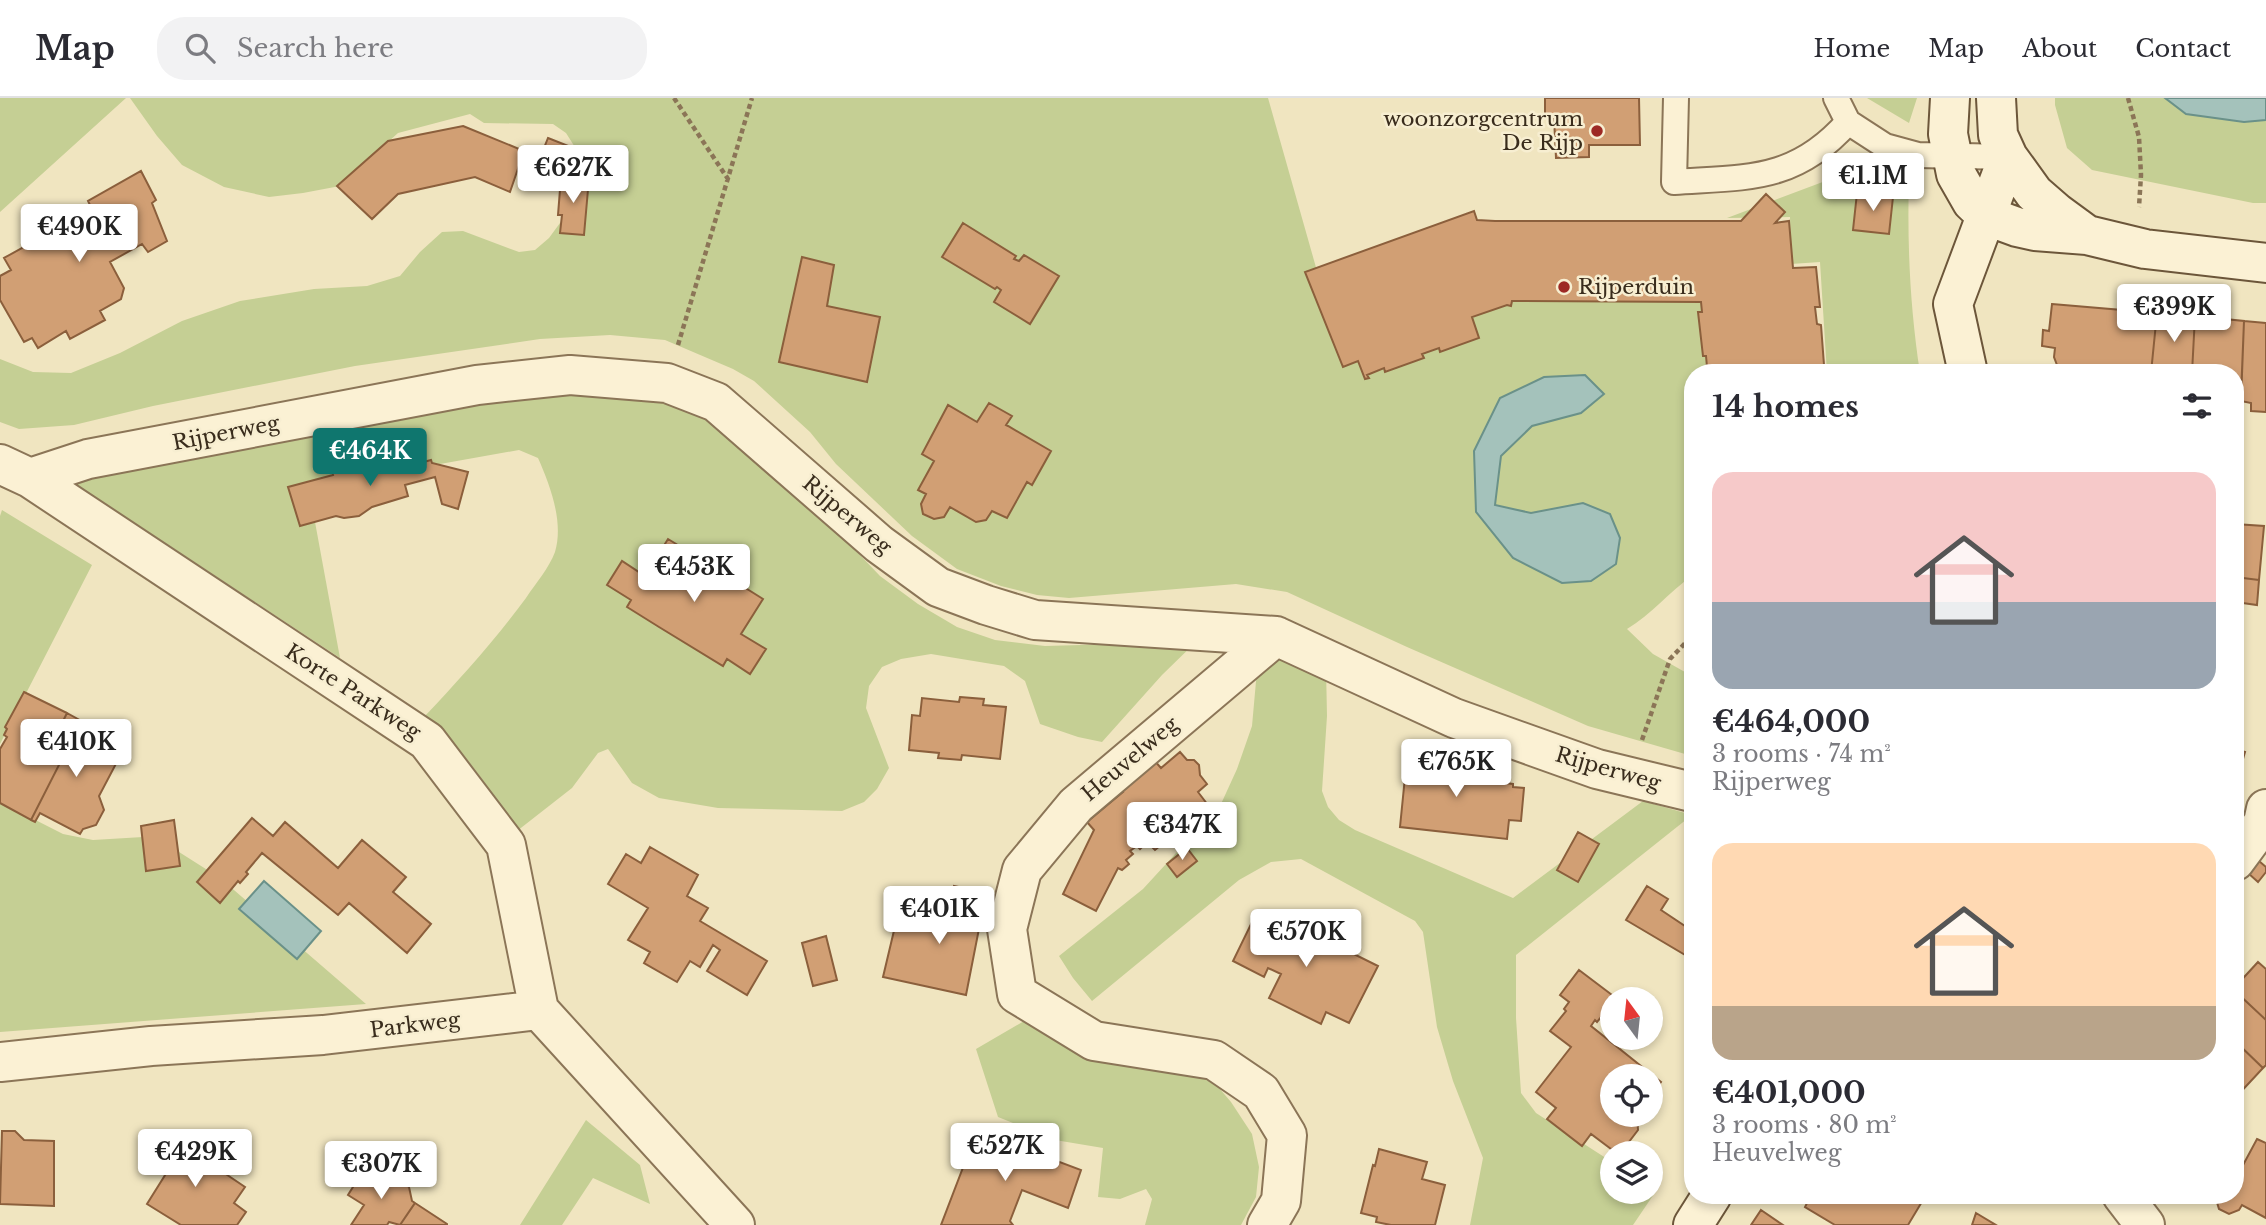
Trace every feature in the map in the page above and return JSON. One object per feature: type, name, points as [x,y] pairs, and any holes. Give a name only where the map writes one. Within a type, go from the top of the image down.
[{"type":"street","points":[[1951,98],[1948,134],[1956,174],[1972,202],[1987,216],[2035,231],[2087,235],[2145,249],[2266,263]]},
{"type":"street","points":[[1997,98],[1998,135],[2008,157],[2034,193],[2057,214],[2087,235]]},
{"type":"street","points":[[1966,364],[1953,304],[2008,157]]},
{"type":"street","name":"Rijperweg","points":[[15,471],[477,385],[570,375],[667,383],[716,401],[879,544],[938,587],[1035,620],[1276,636],[1454,718],[1628,778],[1684,790]]},
{"type":"street","name":"Korte Parkweg","points":[[15,471],[427,741],[506,845],[539,1010]]},
{"type":"street","name":"Heuvelweg","points":[[1267,1225],[1281,1200],[1287,1135],[1261,1092],[1214,1060],[1094,1041],[1017,994],[1007,929],[1022,870],[1076,805],[1276,636]]},
{"type":"street","points":[[2244,848],[2263,823],[2266,809]]},
{"type":"street","points":[[539,1010],[735,1225]]},
{"type":"street","name":"Parkweg","points":[[0,1062],[151,1046],[323,1035],[539,1010]]},
{"type":"street","points":[[1693,1225],[1706,1204]]},
{"type":"street","points":[[2129,1204],[2145,1225]]},
{"type":"lane","points":[[1676,98],[1674,182],[1760,176],[1799,162],[1829,144],[1848,122]]},
{"type":"lane","points":[[1836,98],[1848,122],[1885,146],[1918,155],[2008,157]]},
{"type":"path","points":[[674,98],[728,180]]},
{"type":"path","points":[[667,383],[752,98]]},
{"type":"path","points":[[2128,98],[2139,137],[2141,175],[2138,204]]},
{"type":"path","points":[[1628,778],[1670,659],[1684,644]]},
{"type":"green space","points":[[0,98],[126,98],[0,212]]},
{"type":"green space","points":[[130,98],[1268,98],[1334,331],[1494,284],[1742,283],[1746,364],[1684,364],[1684,582],[1627,629],[1653,654],[1684,671],[1684,754],[1588,726],[1287,592],[1236,584],[1069,598],[1037,595],[1001,586],[957,569],[912,536],[836,464],[810,432],[754,381],[733,369],[665,340],[610,335],[540,339],[355,366],[153,406],[74,425],[19,429],[0,422],[0,359],[33,372],[71,373],[120,353],[182,321],[240,301],[314,289],[367,286],[400,276],[420,252],[442,232],[463,231],[519,252],[535,250],[549,238],[568,212],[581,178],[578,152],[566,133],[553,124],[484,123],[470,114],[398,133],[340,186],[269,197],[224,187],[182,165]]},
{"type":"green space","points":[[1867,98],[1917,98],[1909,123]]},
{"type":"green space","points":[[2055,98],[2165,98],[2186,114],[2244,122],[2266,120],[2266,203],[2253,203],[2092,170],[2067,148]]},
{"type":"green space","points":[[1844,174],[1909,177],[1910,275],[1919,364],[1826,364],[1820,262],[1791,264],[1790,217],[1727,218]]},
{"type":"green space","points":[[595,390],[664,400],[713,419],[816,509],[880,576],[918,604],[957,627],[995,640],[1045,646],[1201,637],[1162,675],[1102,742],[1040,724],[1025,681],[1004,666],[931,654],[901,659],[882,667],[869,686],[866,708],[889,768],[877,789],[864,802],[842,811],[718,808],[659,798],[632,783],[608,749],[598,753],[572,788],[517,831],[463,755],[424,717],[502,629],[546,570],[555,552],[557,516],[538,458],[519,450],[345,481],[315,522],[340,658],[68,479],[511,399]]},
{"type":"green space","points":[[2,510],[92,565],[0,744],[0,516]]},
{"type":"green space","points":[[1259,648],[1326,668],[1327,716],[1322,791],[1328,807],[1339,820],[1355,830],[1513,898],[1643,801],[1684,813],[1684,821],[1516,955],[1516,1018],[1521,1093],[1536,1113],[1600,1154],[1600,1204],[1647,1204],[1633,1225],[1470,1225],[1483,1158],[1453,1081],[1437,1027],[1423,932],[1415,921],[1301,859],[1271,862],[1239,880],[1092,1001],[1059,956],[1143,889],[1221,804],[1252,726]]},
{"type":"green space","points":[[0,802],[63,834],[93,840],[143,837],[168,845],[220,878],[366,1004],[0,1032]]},
{"type":"green space","points":[[1038,1013],[1207,1074],[1231,1102],[1252,1134],[1259,1167],[1256,1197],[1241,1225],[1145,1225],[1152,1199],[1146,1189],[1120,1199],[1098,1197],[1103,1148],[1055,1140],[998,1117],[976,1049]]},
{"type":"green space","points":[[586,1120],[640,1165],[650,1204],[593,1178],[562,1225],[520,1225]]},
{"type":"water","points":[[2165,98],[2266,98],[2266,120],[2244,122],[2186,114]]},
{"type":"water","points":[[1585,375],[1604,394],[1581,413],[1532,426],[1501,456],[1495,505],[1531,513],[1583,503],[1610,514],[1620,538],[1616,564],[1591,581],[1562,583],[1513,558],[1476,512],[1474,451],[1500,398],[1544,377]]},
{"type":"water","points":[[264,881],[321,931],[297,959],[239,909]]},
{"type":"building","name":"woonzorgcentrum De Rijp","points":[[1545,98],[1639,98],[1640,145],[1589,145],[1589,157],[1556,158],[1554,118],[1545,118]]},
{"type":"building","points":[[463,126],[524,151],[510,192],[475,177],[398,194],[372,219],[337,186],[388,141]]},
{"type":"building","points":[[548,138],[571,147],[559,178],[536,168]]},
{"type":"building","points":[[141,171],[156,200],[152,203],[167,241],[148,252],[142,244],[110,262],[124,288],[121,299],[100,311],[105,320],[70,339],[66,331],[38,348],[32,338],[24,342],[0,300],[0,276],[11,270],[4,258],[92,209],[88,201]]},
{"type":"building","points":[[561,177],[589,178],[584,235],[560,233],[562,215],[558,215]]},
{"type":"building","points":[[1857,193],[1893,197],[1889,234],[1853,230]]},
{"type":"building","name":"Rijperduin","points":[[1766,194],[1785,212],[1775,223],[1789,221],[1793,268],[1816,267],[1820,307],[1815,307],[1817,324],[1821,325],[1824,364],[1707,364],[1706,356],[1703,356],[1698,312],[1702,312],[1701,302],[1512,301],[1511,306],[1472,317],[1479,338],[1440,352],[1439,348],[1422,354],[1424,358],[1385,372],[1384,368],[1367,375],[1369,378],[1365,379],[1358,361],[1343,367],[1305,272],[1474,211],[1477,220],[1495,221],[1741,221]]},
{"type":"building","points":[[963,223],[1016,256],[1014,259],[1019,261],[1024,255],[1059,276],[1030,324],[994,302],[1001,290],[942,257]]},
{"type":"building","points":[[802,257],[834,265],[827,306],[880,317],[867,382],[779,362]]},
{"type":"building","points":[[2052,304],[2157,313],[2152,364],[2057,364],[2055,348],[2042,346],[2043,330],[2049,331]]},
{"type":"building","points":[[2157,313],[2195,316],[2192,364],[2152,364]]},
{"type":"building","points":[[2195,316],[2244,321],[2242,364],[2192,364]]},
{"type":"building","points":[[2244,321],[2266,323],[2266,412],[2251,411],[2251,403],[2244,402]]},
{"type":"building","points":[[989,403],[1012,416],[1006,425],[1051,451],[1032,485],[1027,482],[1007,518],[992,511],[986,520],[976,522],[950,507],[944,517],[934,519],[923,514],[921,504],[926,494],[918,490],[934,461],[922,454],[948,405],[977,422]]},
{"type":"building","points":[[350,454],[354,469],[398,457],[401,468],[431,460],[432,463],[468,472],[458,509],[442,504],[435,477],[405,485],[408,496],[372,507],[359,516],[336,516],[300,526],[288,487],[333,475],[329,459]]},
{"type":"building","points":[[2244,525],[2264,526],[2259,580],[2244,578]]},
{"type":"building","points":[[668,539],[704,561],[709,553],[733,569],[728,577],[763,599],[741,634],[766,649],[750,674],[727,659],[723,666],[659,627],[627,607],[631,600],[607,585],[622,561],[645,576]]},
{"type":"building","points":[[2244,578],[2259,580],[2257,605],[2244,603]]},
{"type":"building","points":[[24,692],[67,713],[48,752],[62,759],[31,820],[0,803],[0,749],[7,737],[4,735],[7,729],[5,727]]},
{"type":"building","points":[[960,697],[984,699],[983,705],[1006,707],[1000,759],[962,755],[961,760],[938,758],[939,753],[909,750],[912,715],[920,716],[922,698],[959,702]]},
{"type":"building","points":[[67,713],[83,722],[77,733],[119,758],[99,796],[104,810],[96,825],[83,829],[80,834],[40,813],[35,822],[31,820],[62,759],[48,752]]},
{"type":"building","points":[[1408,747],[1450,752],[1448,777],[1457,777],[1458,769],[1472,771],[1471,779],[1513,784],[1513,787],[1524,788],[1521,821],[1509,820],[1507,839],[1400,827]]},
{"type":"building","points":[[1180,752],[1187,760],[1194,760],[1199,765],[1200,775],[1207,784],[1198,792],[1211,809],[1155,850],[1147,842],[1140,849],[1137,846],[1130,851],[1133,854],[1126,860],[1129,864],[1122,870],[1118,868],[1096,911],[1063,894],[1094,830],[1087,822],[1123,792],[1119,788],[1153,759],[1161,768]]},
{"type":"building","points":[[252,818],[273,836],[285,822],[338,868],[362,840],[406,877],[393,892],[431,924],[407,953],[349,903],[338,915],[262,853],[246,872],[248,874],[240,883],[238,881],[220,903],[197,882]]},
{"type":"building","points":[[174,820],[180,866],[146,871],[141,826]]},
{"type":"building","points":[[1578,832],[1599,844],[1578,882],[1557,870]]},
{"type":"building","points":[[650,847],[698,875],[687,896],[708,908],[700,921],[767,961],[747,995],[707,971],[720,950],[713,945],[700,967],[690,961],[677,982],[644,963],[650,952],[628,940],[648,908],[608,884],[626,854],[641,863]]},
{"type":"building","points":[[1187,848],[1197,861],[1177,877],[1167,864]]},
{"type":"building","points":[[2259,861],[2266,867],[2266,872],[2258,882],[2248,873]]},
{"type":"building","points":[[954,886],[986,893],[966,995],[883,977],[897,918],[945,928]]},
{"type":"building","points":[[1647,886],[1668,899],[1661,910],[1684,925],[1684,954],[1626,920]]},
{"type":"building","points":[[1267,911],[1378,966],[1349,1023],[1326,1012],[1321,1024],[1269,998],[1281,974],[1268,968],[1264,977],[1233,961],[1253,920],[1260,923]]},
{"type":"building","points":[[826,936],[837,980],[813,986],[802,943]]},
{"type":"building","points":[[2258,962],[2266,969],[2266,1020],[2244,999],[2244,977]]},
{"type":"building","points":[[1579,970],[1601,987],[1600,1018],[1591,1026],[1600,1033],[1600,1050],[1621,1050],[1638,1064],[1600,1064],[1600,1127],[1638,1127],[1630,1141],[1600,1141],[1591,1134],[1582,1146],[1547,1119],[1556,1108],[1536,1092],[1571,1047],[1550,1031],[1566,1011],[1564,1009],[1569,1002],[1560,995]]},
{"type":"building","points":[[2244,999],[2266,1020],[2266,1065],[2263,1068],[2244,1050]]},
{"type":"building","points":[[2244,1050],[2263,1068],[2244,1088]]},
{"type":"building","points":[[2,1131],[15,1131],[24,1140],[54,1141],[54,1206],[0,1204]]},
{"type":"building","points":[[977,1131],[1081,1170],[1068,1208],[1022,1190],[1010,1221],[1013,1225],[941,1225]]},
{"type":"building","points":[[167,1139],[183,1149],[185,1147],[191,1151],[201,1148],[210,1153],[211,1164],[245,1187],[234,1203],[246,1212],[237,1225],[181,1225],[147,1204],[167,1172],[152,1162]]},
{"type":"building","points":[[2257,1139],[2266,1143],[2266,1218],[2242,1205],[2239,1210],[2229,1214],[2219,1209],[2218,1204],[2244,1204],[2244,1163]]},
{"type":"building","points":[[1379,1149],[1427,1162],[1422,1179],[1445,1185],[1435,1225],[1391,1225],[1376,1222],[1377,1217],[1361,1213]]},
{"type":"building","points":[[363,1171],[386,1183],[398,1180],[409,1187],[412,1201],[415,1203],[400,1225],[389,1222],[387,1225],[351,1225],[364,1205],[348,1195]]},
{"type":"building","points":[[415,1203],[447,1224],[447,1225],[400,1225]]},
{"type":"building","points":[[1806,1204],[1921,1204],[1908,1225],[1835,1225],[1805,1207]]},
{"type":"building","points":[[1761,1210],[1783,1225],[1751,1225]]},
{"type":"building","points":[[1976,1213],[1996,1225],[1972,1225]]},
{"type":"place","name":"woonzorgcentrum De Rijp","points":[[1597,131]]},
{"type":"place","name":"Rijperduin","points":[[1564,287]]}]
